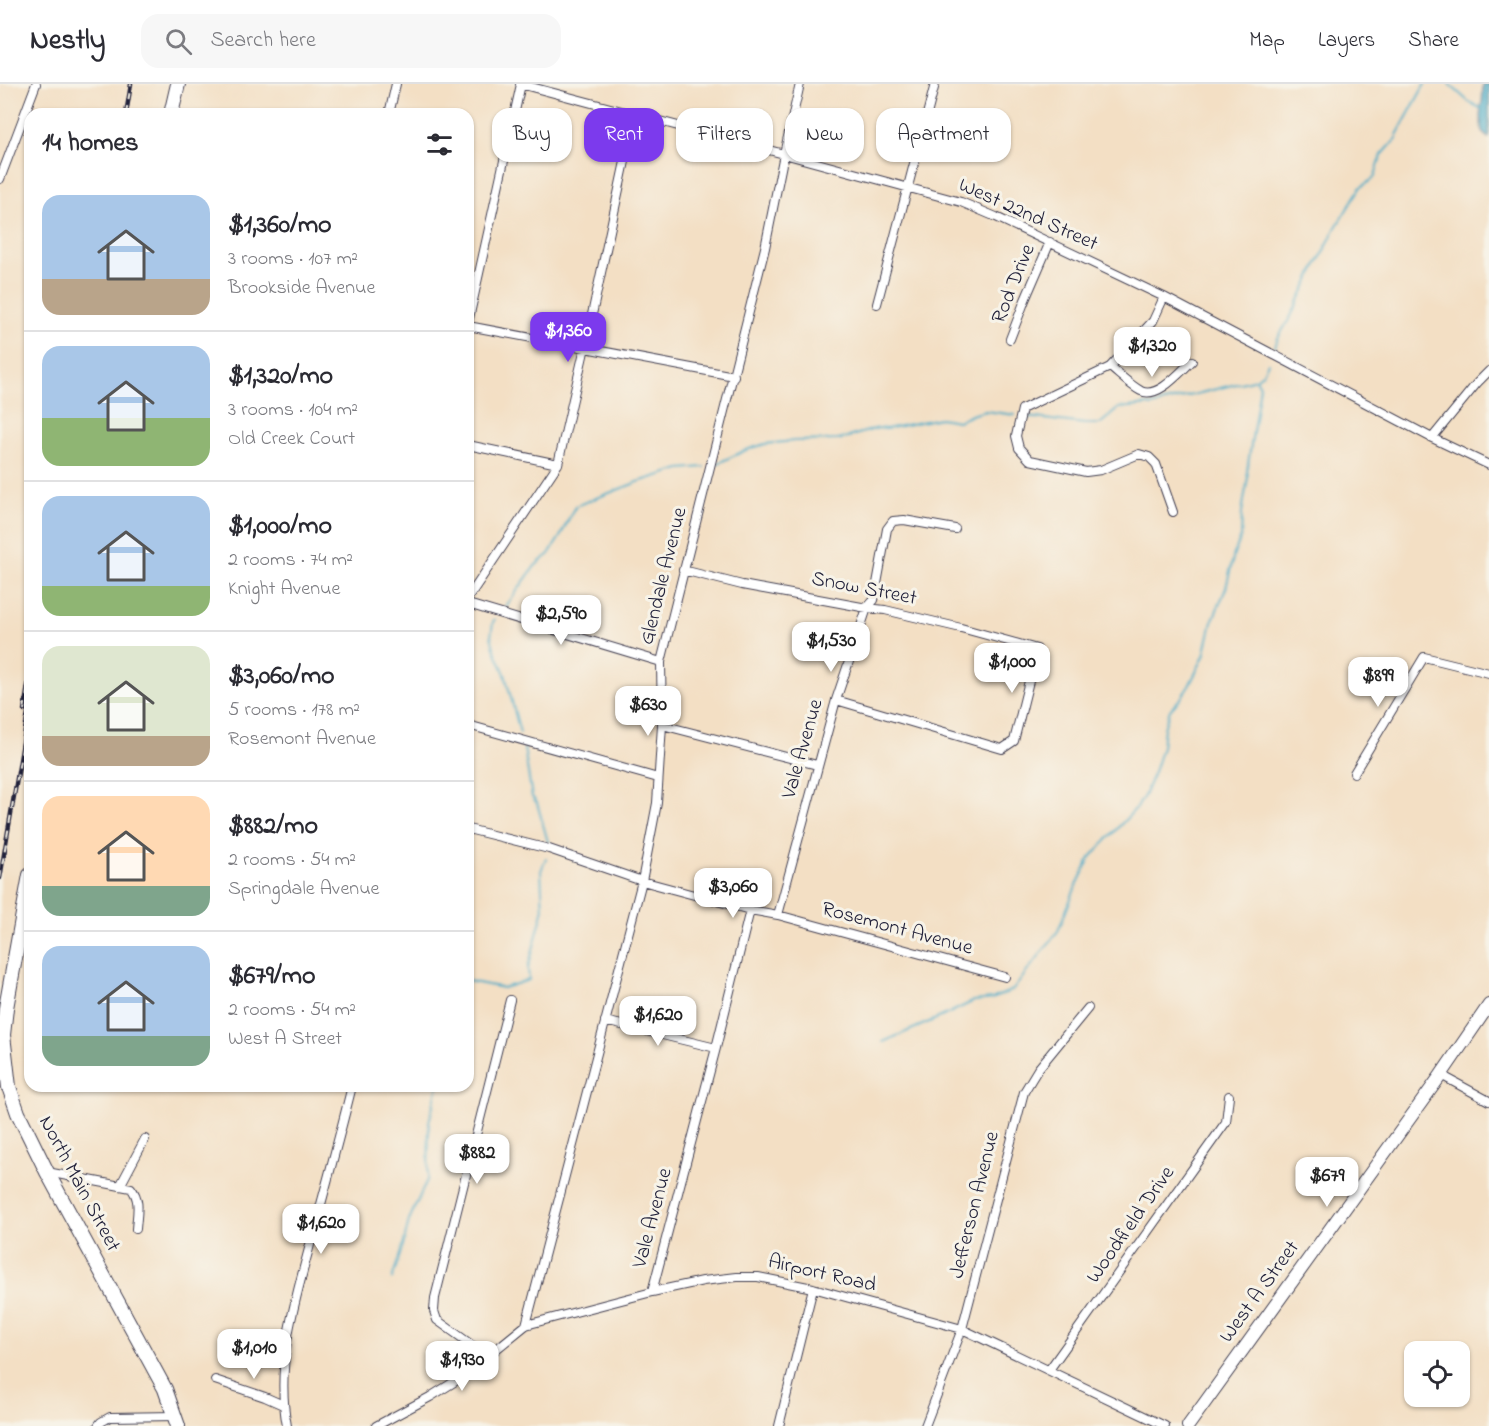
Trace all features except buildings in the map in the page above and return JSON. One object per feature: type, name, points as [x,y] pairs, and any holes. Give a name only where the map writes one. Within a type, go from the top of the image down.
[{"type":"main road","points":[[172,108],[178,84]]},
{"type":"main road","name":"North Main Street","points":[[24,908],[3,1035],[9,1087],[18,1113],[47,1172],[151,1361],[177,1421]]},
{"type":"street","points":[[27,108],[36,84]]},
{"type":"street","points":[[390,108],[396,84]]},
{"type":"street","points":[[474,296],[520,84]]},
{"type":"street","name":"West 22nd Street","points":[[520,84],[609,108]]},
{"type":"street","name":"Glendale Avenue","points":[[526,1325],[642,881],[657,803],[662,724],[661,662],[765,248],[800,84]]},
{"type":"street","points":[[877,304],[935,84]]},
{"type":"street","points":[[0,179],[24,116]]},
{"type":"street","name":"West 22nd Street","points":[[664,123],[961,202],[1164,297],[1432,438],[1489,465]]},
{"type":"street","points":[[474,589],[558,464],[625,162]]},
{"type":"street","name":"Rod Drive","points":[[1010,339],[1050,242]]},
{"type":"street","points":[[1164,297],[1153,321],[1110,367],[1022,409],[1016,436],[1019,448],[1030,460],[1086,472],[1101,470],[1139,454],[1149,457],[1156,464],[1173,512]]},
{"type":"street","points":[[474,325],[734,376]]},
{"type":"street","points":[[1110,367],[1142,391],[1152,392],[1163,388],[1192,361]]},
{"type":"street","points":[[1432,438],[1489,371]]},
{"type":"street","points":[[474,447],[558,464]]},
{"type":"street","name":"Vale Avenue","points":[[777,915],[836,700],[867,608],[874,600],[887,529],[893,521],[903,520],[956,529]]},
{"type":"street","name":"Snow Street","points":[[683,570],[742,585],[885,610],[1037,649],[1014,741],[1002,749],[836,700]]},
{"type":"street","points":[[474,606],[661,662]]},
{"type":"street","points":[[1354,773],[1424,657],[1489,672]]},
{"type":"street","points":[[662,724],[817,765]]},
{"type":"street","points":[[474,727],[658,778]]},
{"type":"street","name":"Rosemont Avenue","points":[[474,830],[549,849],[642,881],[1005,977]]},
{"type":"street","name":"Vale Avenue","points":[[652,1292],[750,910]]},
{"type":"street","points":[[487,1356],[437,1320],[434,1311],[435,1298],[510,1000]]},
{"type":"street","name":"West A Street","points":[[1188,1426],[1442,1075],[1489,1005]]},
{"type":"street","name":"Jefferson Avenue","points":[[925,1426],[962,1329],[1024,1092],[1038,1069],[1088,1008]]},
{"type":"street","points":[[605,1021],[716,1048]]},
{"type":"street","points":[[1442,1075],[1489,1101]]},
{"type":"street","points":[[287,1426],[283,1405],[284,1362],[289,1332],[350,1092]]},
{"type":"street","name":"Woodfield Drive","points":[[1049,1370],[1226,1122],[1229,1095]]},
{"type":"street","points":[[120,1186],[145,1139]]},
{"type":"street","points":[[47,1172],[131,1188],[138,1201],[136,1229]]},
{"type":"street","name":"Airport Road","points":[[376,1426],[462,1377],[526,1325],[703,1281],[758,1276],[813,1288],[962,1329],[1165,1426]]},
{"type":"street","points":[[779,1426],[813,1288]]},
{"type":"street","points":[[214,1380],[283,1405]]},
{"type":"street","points":[[98,1426],[110,1417],[177,1421]]},
{"type":"water","points":[[1483,84],[1489,84],[1489,138],[1481,129],[1480,108]]},
{"type":"waterway","points":[[1275,347],[1336,227],[1360,188],[1374,178],[1382,155],[1397,138],[1425,84]]},
{"type":"waterway","points":[[1449,84],[1469,102],[1480,108]]},
{"type":"waterway","points":[[1027,417],[1100,424],[1119,408],[1151,406],[1256,379],[1268,363]]},
{"type":"waterway","points":[[883,1042],[974,1001],[993,999],[1013,990],[1058,931],[1090,858],[1137,807],[1144,796],[1162,747],[1164,728],[1170,710],[1189,686],[1204,656],[1212,622],[1226,588],[1234,554],[1241,537],[1247,471],[1260,386],[1256,379]]},
{"type":"waterway","points":[[714,465],[765,444],[838,440],[878,428],[886,429],[940,418],[958,421],[986,411],[1015,415]]},
{"type":"waterway","points":[[504,609],[535,566],[549,554],[578,505],[680,469],[704,467]]},
{"type":"waterway","points":[[495,619],[491,636],[505,674],[520,733]]},
{"type":"waterway","points":[[524,748],[532,797],[537,803],[548,842]]},
{"type":"waterway","points":[[474,982],[503,988],[529,980],[528,968],[543,912],[541,871],[546,858]]},
{"type":"waterway","points":[[392,1279],[409,1220],[428,1178],[429,1122],[436,1092]]},
{"type":"railway","points":[[127,108],[131,84]]},
{"type":"railway","points":[[0,878],[24,737]]}]
